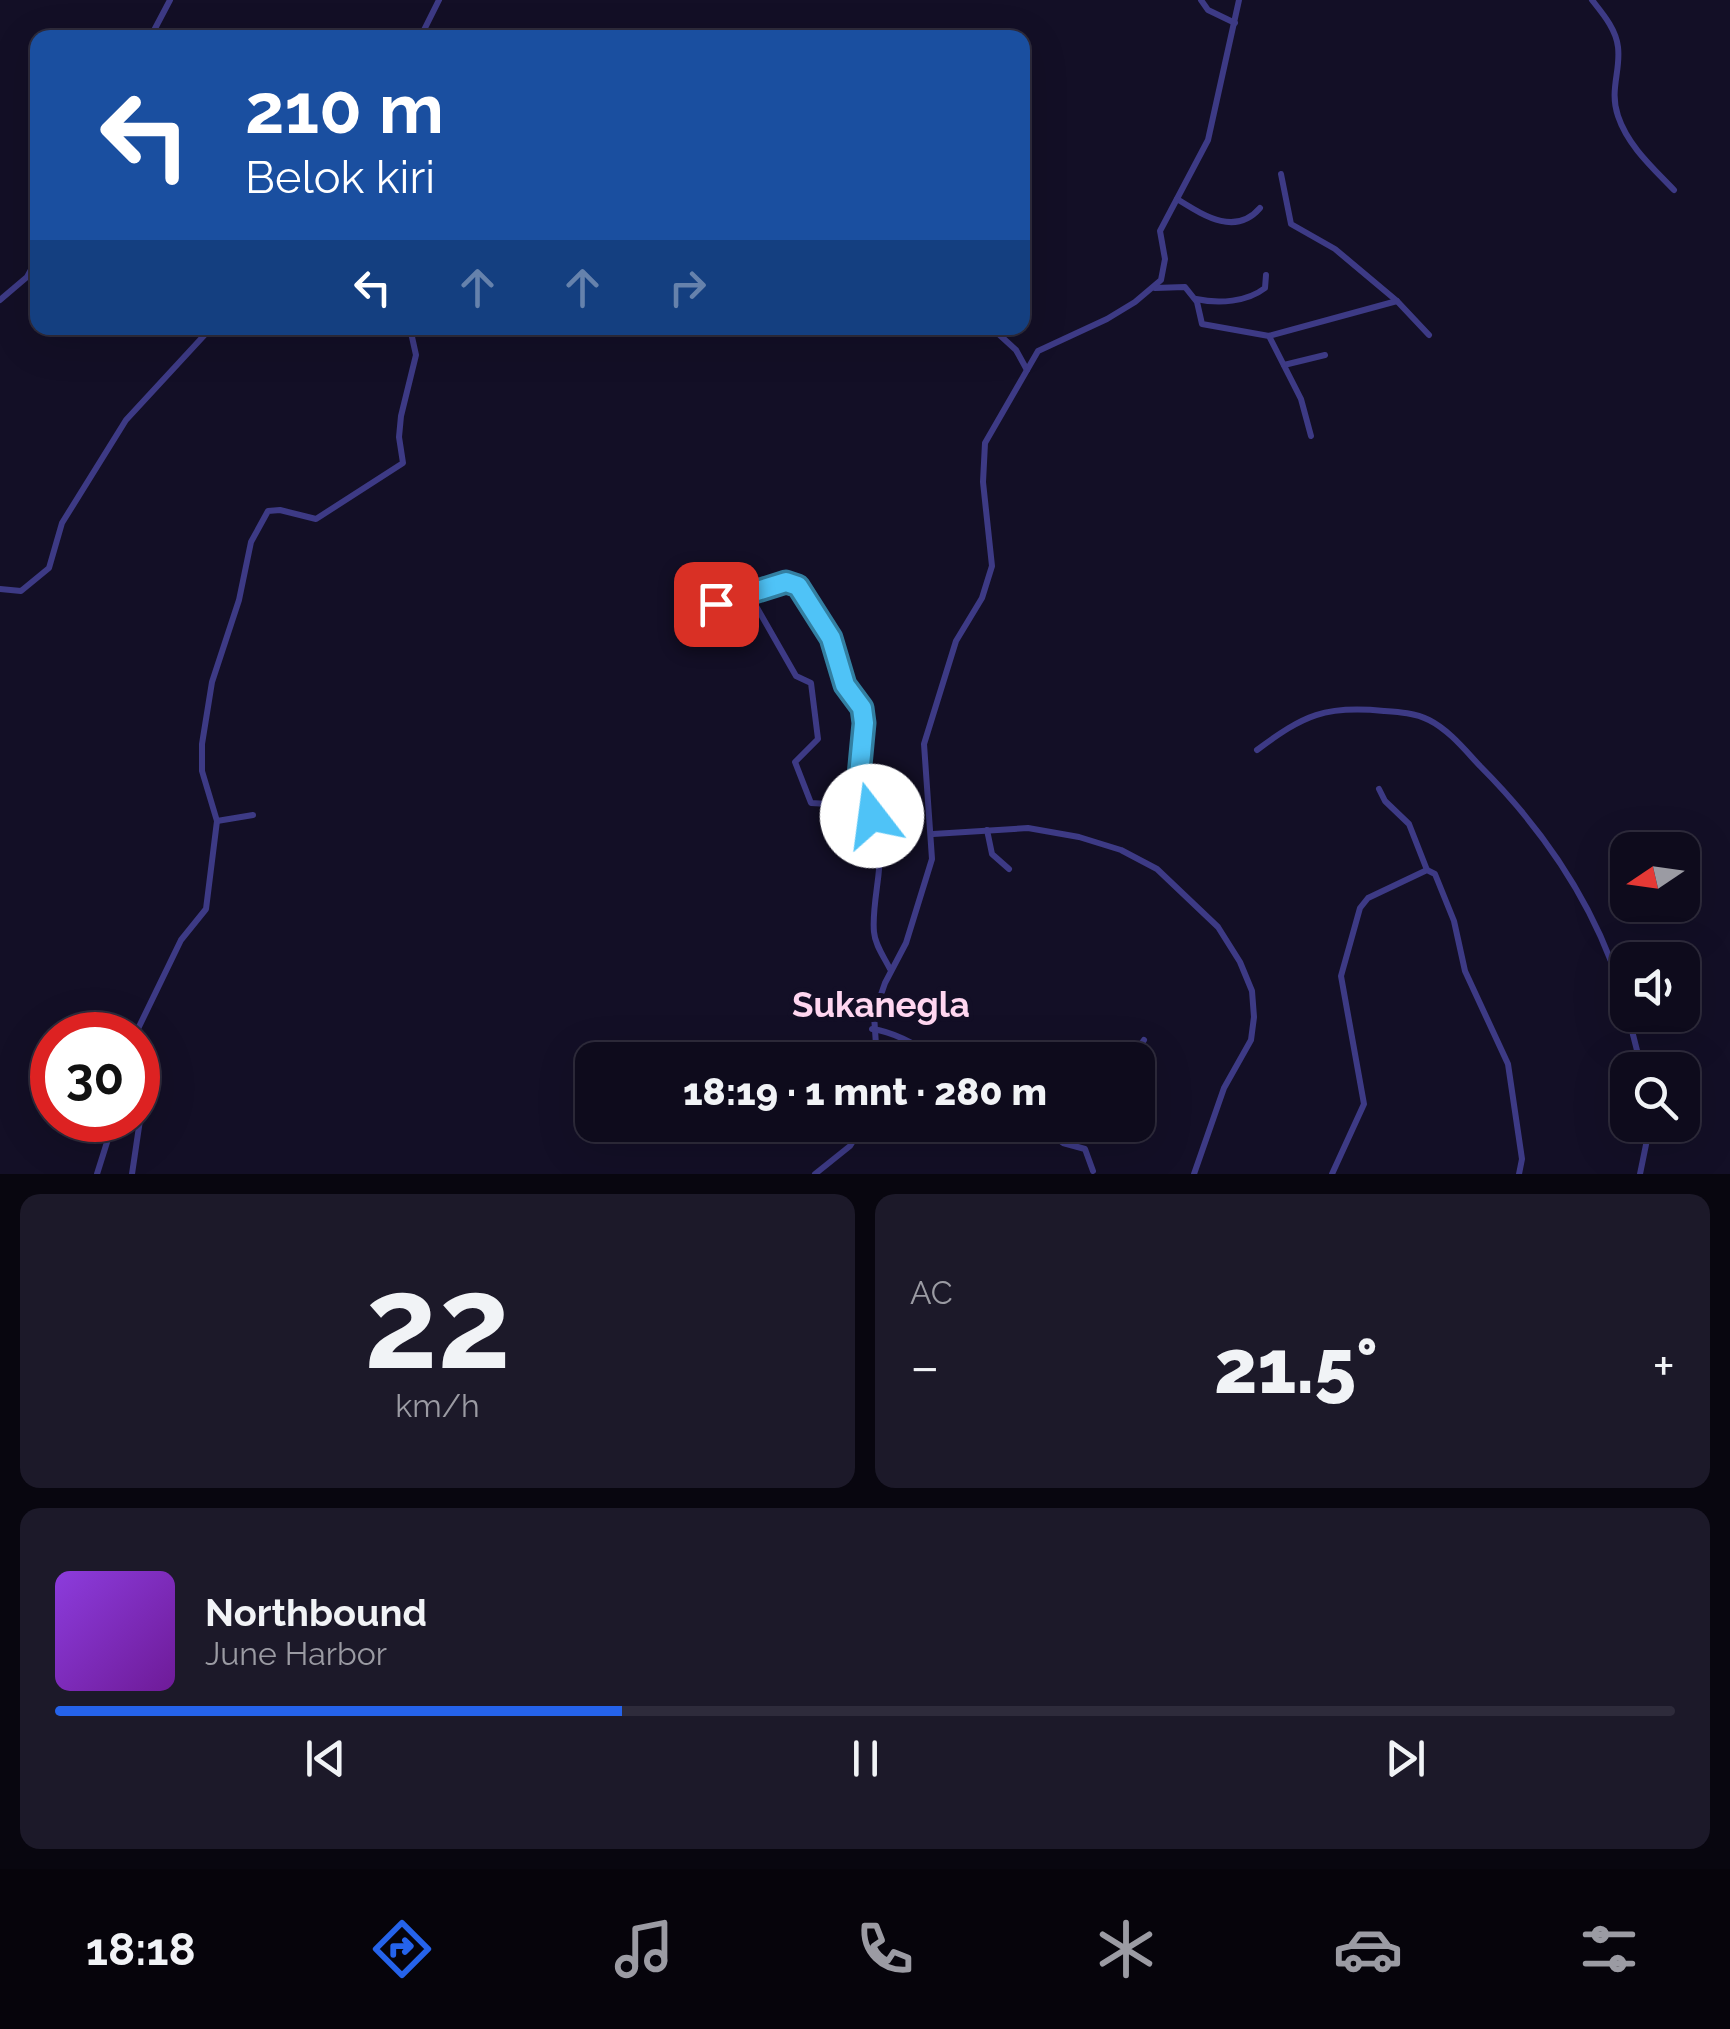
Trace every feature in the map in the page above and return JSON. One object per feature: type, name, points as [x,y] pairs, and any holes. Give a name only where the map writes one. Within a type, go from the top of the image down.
[{"type":"street","points":[[154,30],[170,0]]},
{"type":"street","points":[[424,30],[439,0]]},
{"type":"street","points":[[1201,0],[1208,10],[1235,23]]},
{"type":"street","points":[[874,1042],[872,1029],[891,970],[906,943],[926,882],[933,834],[924,744],[956,641],[982,598],[992,566],[983,482],[985,442],[1043,348],[1107,319],[1154,288],[1165,268],[1160,232],[1208,140],[1239,0]]},
{"type":"street","points":[[1592,0],[1614,31],[1618,46],[1613,81],[1618,118],[1637,150],[1674,190]]},
{"type":"street","points":[[1281,174],[1286,212],[1293,227],[1327,242],[1397,301],[1429,335]]},
{"type":"street","points":[[1176,199],[1224,222],[1246,220],[1260,208]]},
{"type":"street","points":[[0,300],[30,271]]},
{"type":"street","points":[[1195,298],[1214,302],[1250,297],[1265,288],[1266,275]]},
{"type":"street","points":[[1154,288],[1184,286],[1195,298],[1202,324],[1270,336],[1397,301]]},
{"type":"street","points":[[0,589],[21,591],[49,568],[62,523],[126,420],[205,335]]},
{"type":"street","points":[[146,1012],[181,940],[203,917],[217,821],[202,771],[202,744],[212,682],[238,600],[251,542],[268,511],[316,519],[372,481],[399,469],[404,459],[399,437],[401,416],[416,356],[412,335]]},
{"type":"street","points":[[1000,335],[1016,350],[1027,370]]},
{"type":"street","points":[[1270,336],[1301,399],[1311,436]]},
{"type":"street","points":[[1284,365],[1325,355]]},
{"type":"street","points":[[716,604],[748,592],[794,583],[831,638],[845,685],[856,696],[864,716],[859,776],[878,832],[874,935],[891,970]]},
{"type":"street","points":[[748,592],[796,676],[811,683],[818,738],[794,762],[811,803],[864,806],[869,810]]},
{"type":"street","points":[[1257,750],[1320,711],[1362,708],[1431,720],[1492,777],[1532,823],[1589,907],[1610,956]]},
{"type":"street","points":[[1379,788],[1385,801],[1410,824],[1427,870],[1435,874],[1454,921],[1465,971],[1508,1064],[1522,1159],[1519,1174]]},
{"type":"street","points":[[217,821],[252,815]]},
{"type":"street","points":[[933,834],[1028,828],[1079,837],[1132,854],[1157,869],[1230,944],[1252,991],[1251,1040],[1224,1088],[1194,1174]]},
{"type":"street","points":[[987,830],[992,854],[1009,868]]},
{"type":"street","points":[[1332,1174],[1364,1104],[1340,976],[1360,908],[1368,898],[1427,870]]},
{"type":"street","points":[[872,1029],[893,1032],[904,1042]]},
{"type":"street","points":[[96,1174],[107,1142]]},
{"type":"street","points":[[132,1174],[137,1142]]},
{"type":"street","points":[[815,1174],[852,1142]]},
{"type":"street","points":[[1063,1142],[1084,1149],[1094,1171]]},
{"type":"street","points":[[1640,1174],[1647,1142]]},
{"type":"district","name":"Sukanegla","points":[[881,1004]]},
{"type":"route","points":[[716,604],[786,582],[798,586],[831,638],[845,685],[862,708],[859,776],[872,816]]}]
